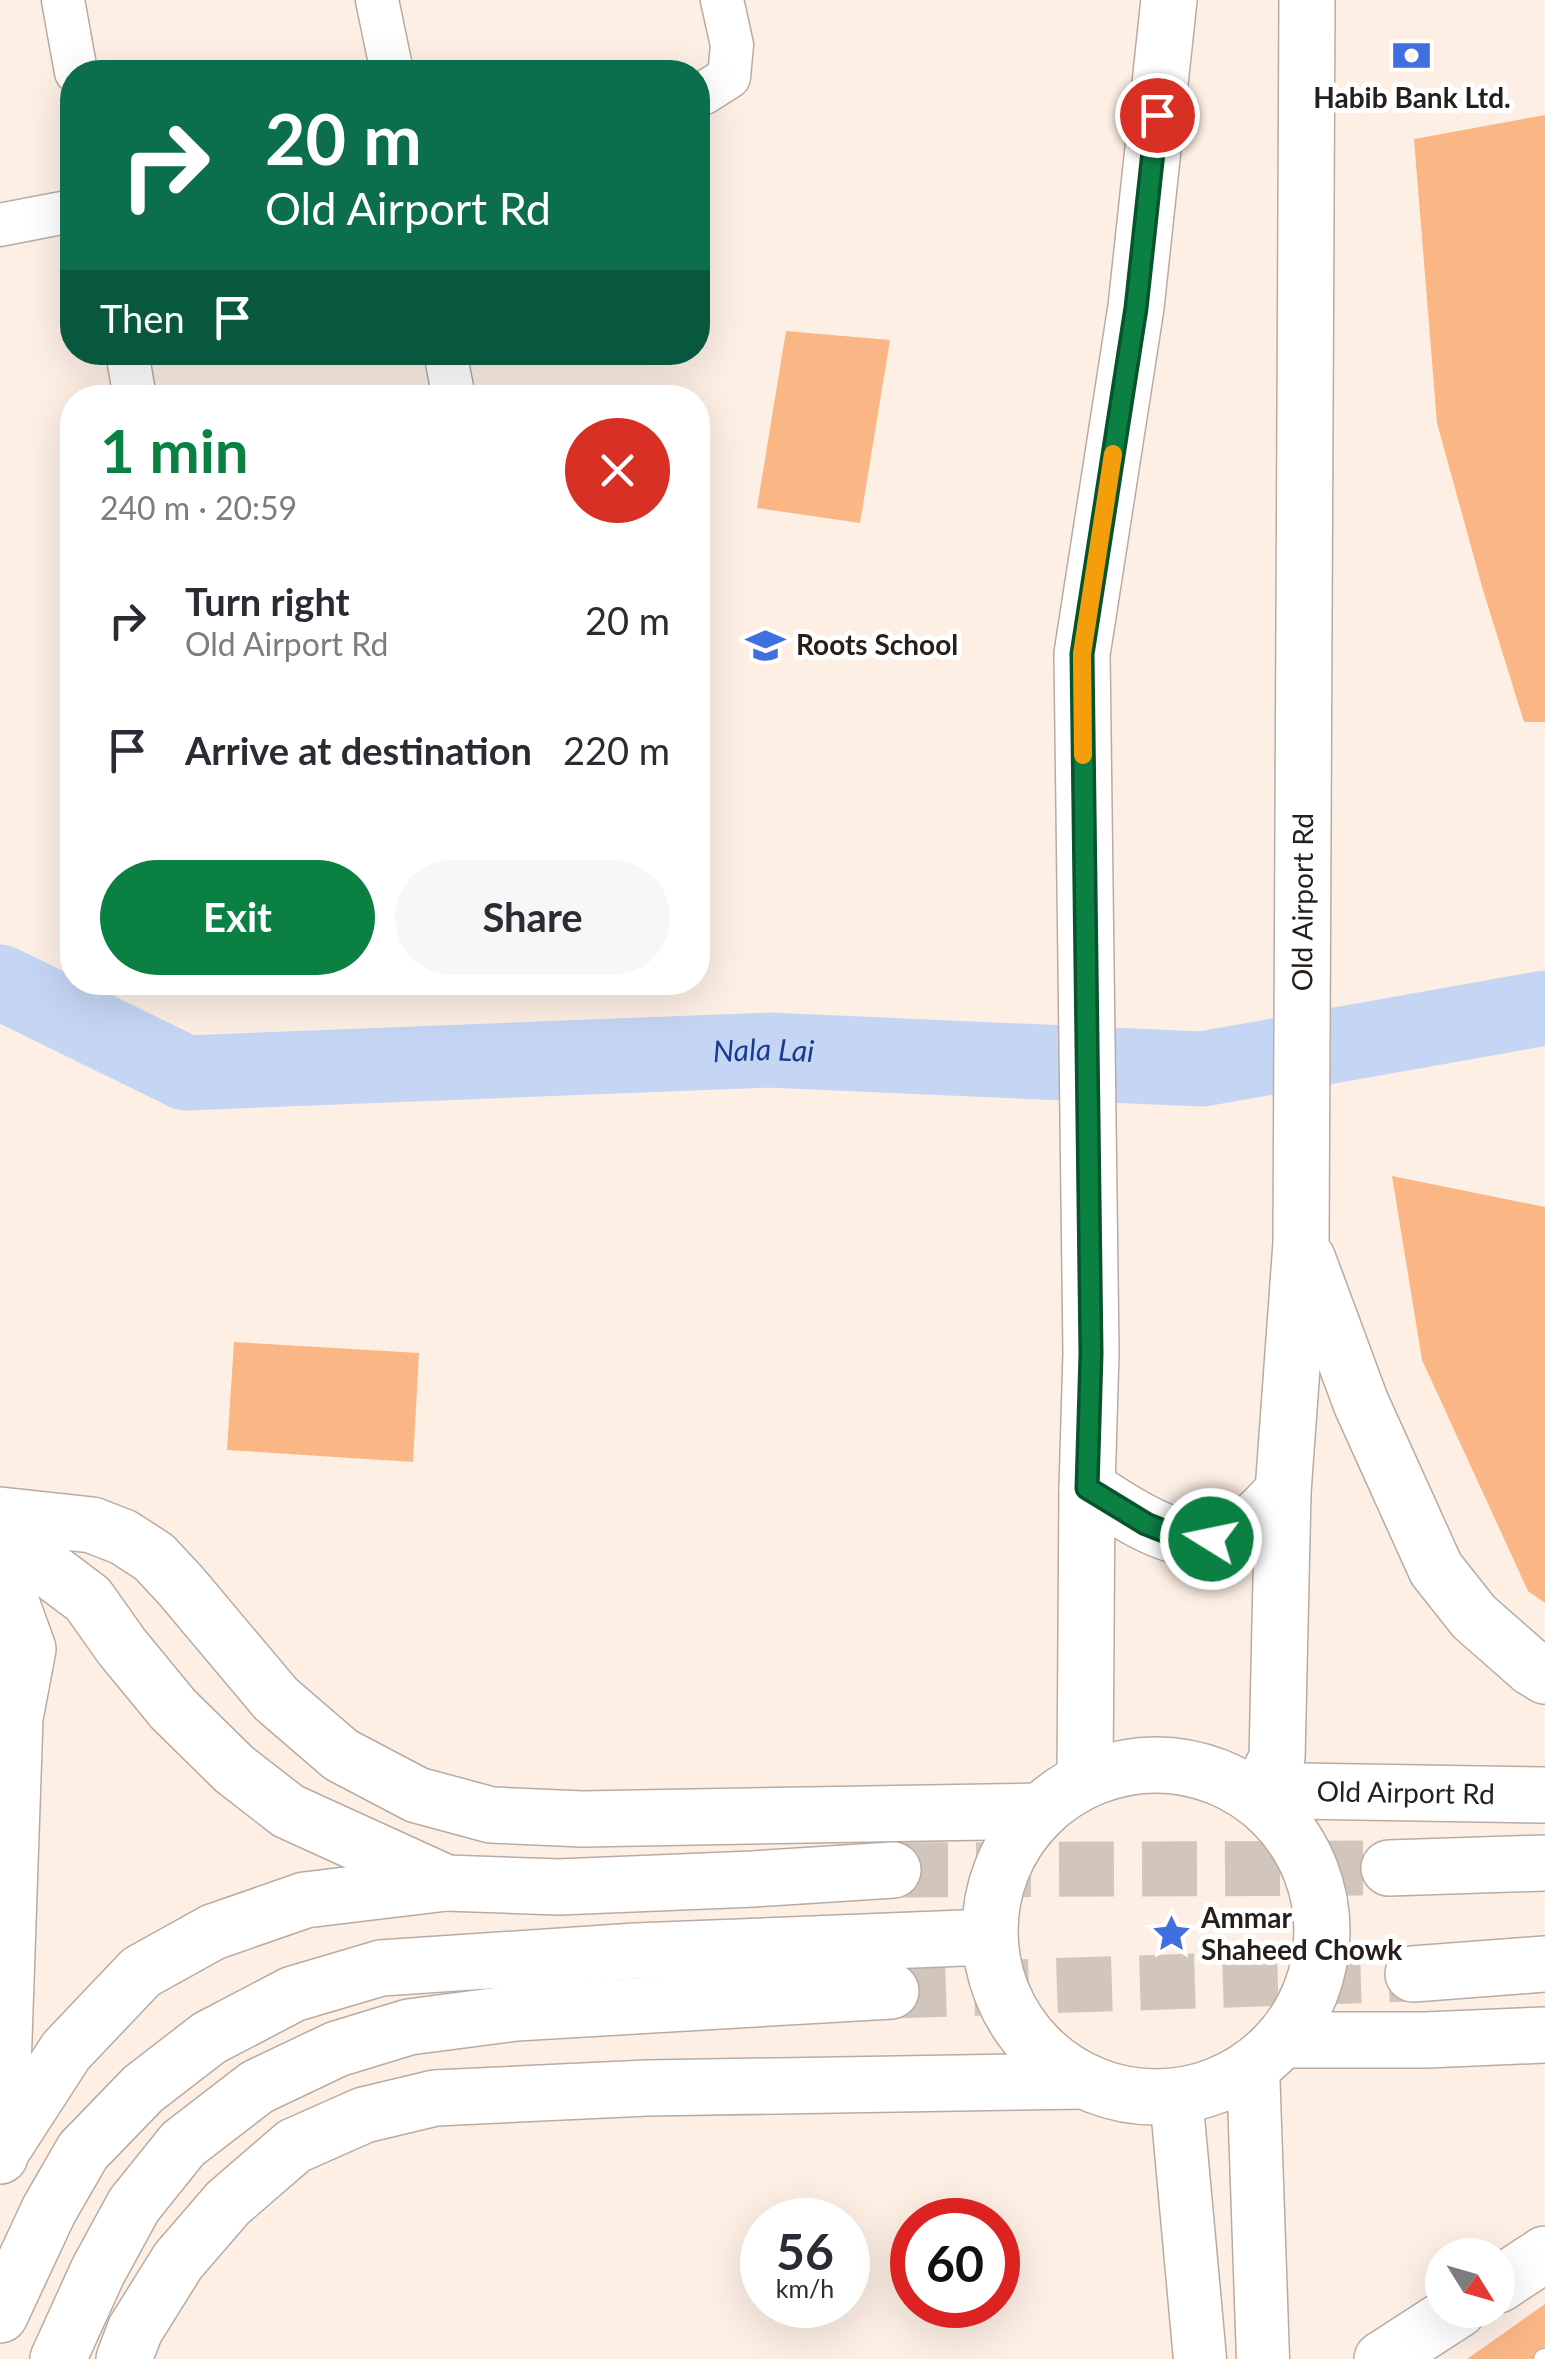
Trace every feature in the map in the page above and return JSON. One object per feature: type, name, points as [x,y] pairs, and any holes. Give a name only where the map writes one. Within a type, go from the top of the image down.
[{"type":"main road","points":[[1085,1779],[1091,1354],[1082,654],[1136,308],[1170,0]]},
{"type":"main road","name":"Old Airport Rd","points":[[1265,1804],[1277,1758],[1283,1492],[1301,1243],[1307,0]]},
{"type":"main road","points":[[1301,1243],[1361,1403],[1436,1569],[1474,1617],[1545,1676]]},
{"type":"main road","points":[[1087,1488],[1146,1524],[1176,1536],[1211,1539],[1237,1533],[1283,1492]]},
{"type":"main road","points":[[0,1515],[92,1525],[123,1537],[154,1557],[276,1699],[341,1755],[417,1796],[491,1815],[582,1819],[1040,1811]]},
{"type":"main road","points":[[0,1533],[88,1599],[173,1709],[234,1769],[288,1811],[446,1883]]},
{"type":"main road","points":[[0,1592],[10,1599],[28,1650],[15,1718],[0,2155]]},
{"type":"main road","points":[[1174,1764],[1218,1775],[1265,1804],[1299,1843],[1316,1882],[1323,1924],[1320,1966],[1306,2006],[1267,2054],[1216,2086],[1176,2096],[1129,2096],[1083,2082],[1046,2057],[1016,2022],[997,1982],[989,1938],[994,1892],[1011,1848],[1040,1811],[1085,1779],[1129,1766],[1174,1764]]},
{"type":"main road","name":"Old Airport Rd","points":[[1265,1804],[1297,1790],[1545,1795]]},
{"type":"main road","points":[[1388,1868],[1545,1863]]},
{"type":"main road","points":[[0,2155],[66,2051],[142,1972],[213,1932],[305,1900],[446,1883],[559,1887],[894,1870]]},
{"type":"main road","points":[[0,2316],[49,2210],[82,2152],[143,2089],[209,2038],[293,1994],[382,1968],[636,1951],[989,1938]]},
{"type":"main road","points":[[1413,1974],[1545,1964]]},
{"type":"main road","points":[[58,2359],[98,2271],[134,2205],[183,2144],[258,2086],[337,2049],[409,2027],[516,2013],[891,1991]]},
{"type":"main road","points":[[1267,2054],[1426,2040],[1545,2036]]},
{"type":"main road","points":[[124,2359],[135,2330],[178,2262],[228,2202],[294,2146],[364,2115],[435,2098],[647,2088],[1083,2082]]},
{"type":"main road","points":[[1515,2274],[1545,2254]]},
{"type":"main road","points":[[1382,2359],[1430,2328]]},
{"type":"street","points":[[63,0],[74,60]]},
{"type":"street","points":[[377,0],[390,60]]},
{"type":"street","points":[[713,86],[732,45],[722,0]]},
{"type":"street","points":[[0,225],[60,213]]},
{"type":"street","points":[[1263,2359],[1267,2054]]},
{"type":"street","points":[[1176,2096],[1200,2359]]},
{"type":"shaded area","points":[[1545,115],[1545,722],[1524,722],[1437,423],[1414,139]]},
{"type":"shaded area","points":[[786,331],[890,340],[860,523],[757,508]]},
{"type":"shaded area","points":[[1392,1176],[1545,1207],[1545,1603],[1528,1591],[1422,1360]]},
{"type":"shaded area","points":[[234,1342],[419,1353],[413,1462],[227,1450]]},
{"type":"shaded area","points":[[1545,2304],[1545,2359],[1467,2359],[1515,2328]]},
{"type":"waterway","name":"Nala Lai","points":[[0,982],[186,1073],[768,1050],[1202,1069],[1545,1008]]},
{"type":"tunnel","points":[[893,1870],[1389,1868]]},
{"type":"tunnel","points":[[891,1991],[1413,1974]]},
{"type":"slow traffic","points":[[1083,755],[1082,654],[1113,454]]},
{"type":"place","name":"Habib Bank Ltd.","points":[[1412,55]]},
{"type":"place","name":"Roots School","points":[[766,645]]},
{"type":"place","name":"Ammar Shaheed Chowk","points":[[1171,1934]]},
{"type":"route","points":[[1157,115],[1136,308],[1082,654],[1091,1354],[1087,1488],[1146,1524],[1176,1536],[1211,1539]]}]
